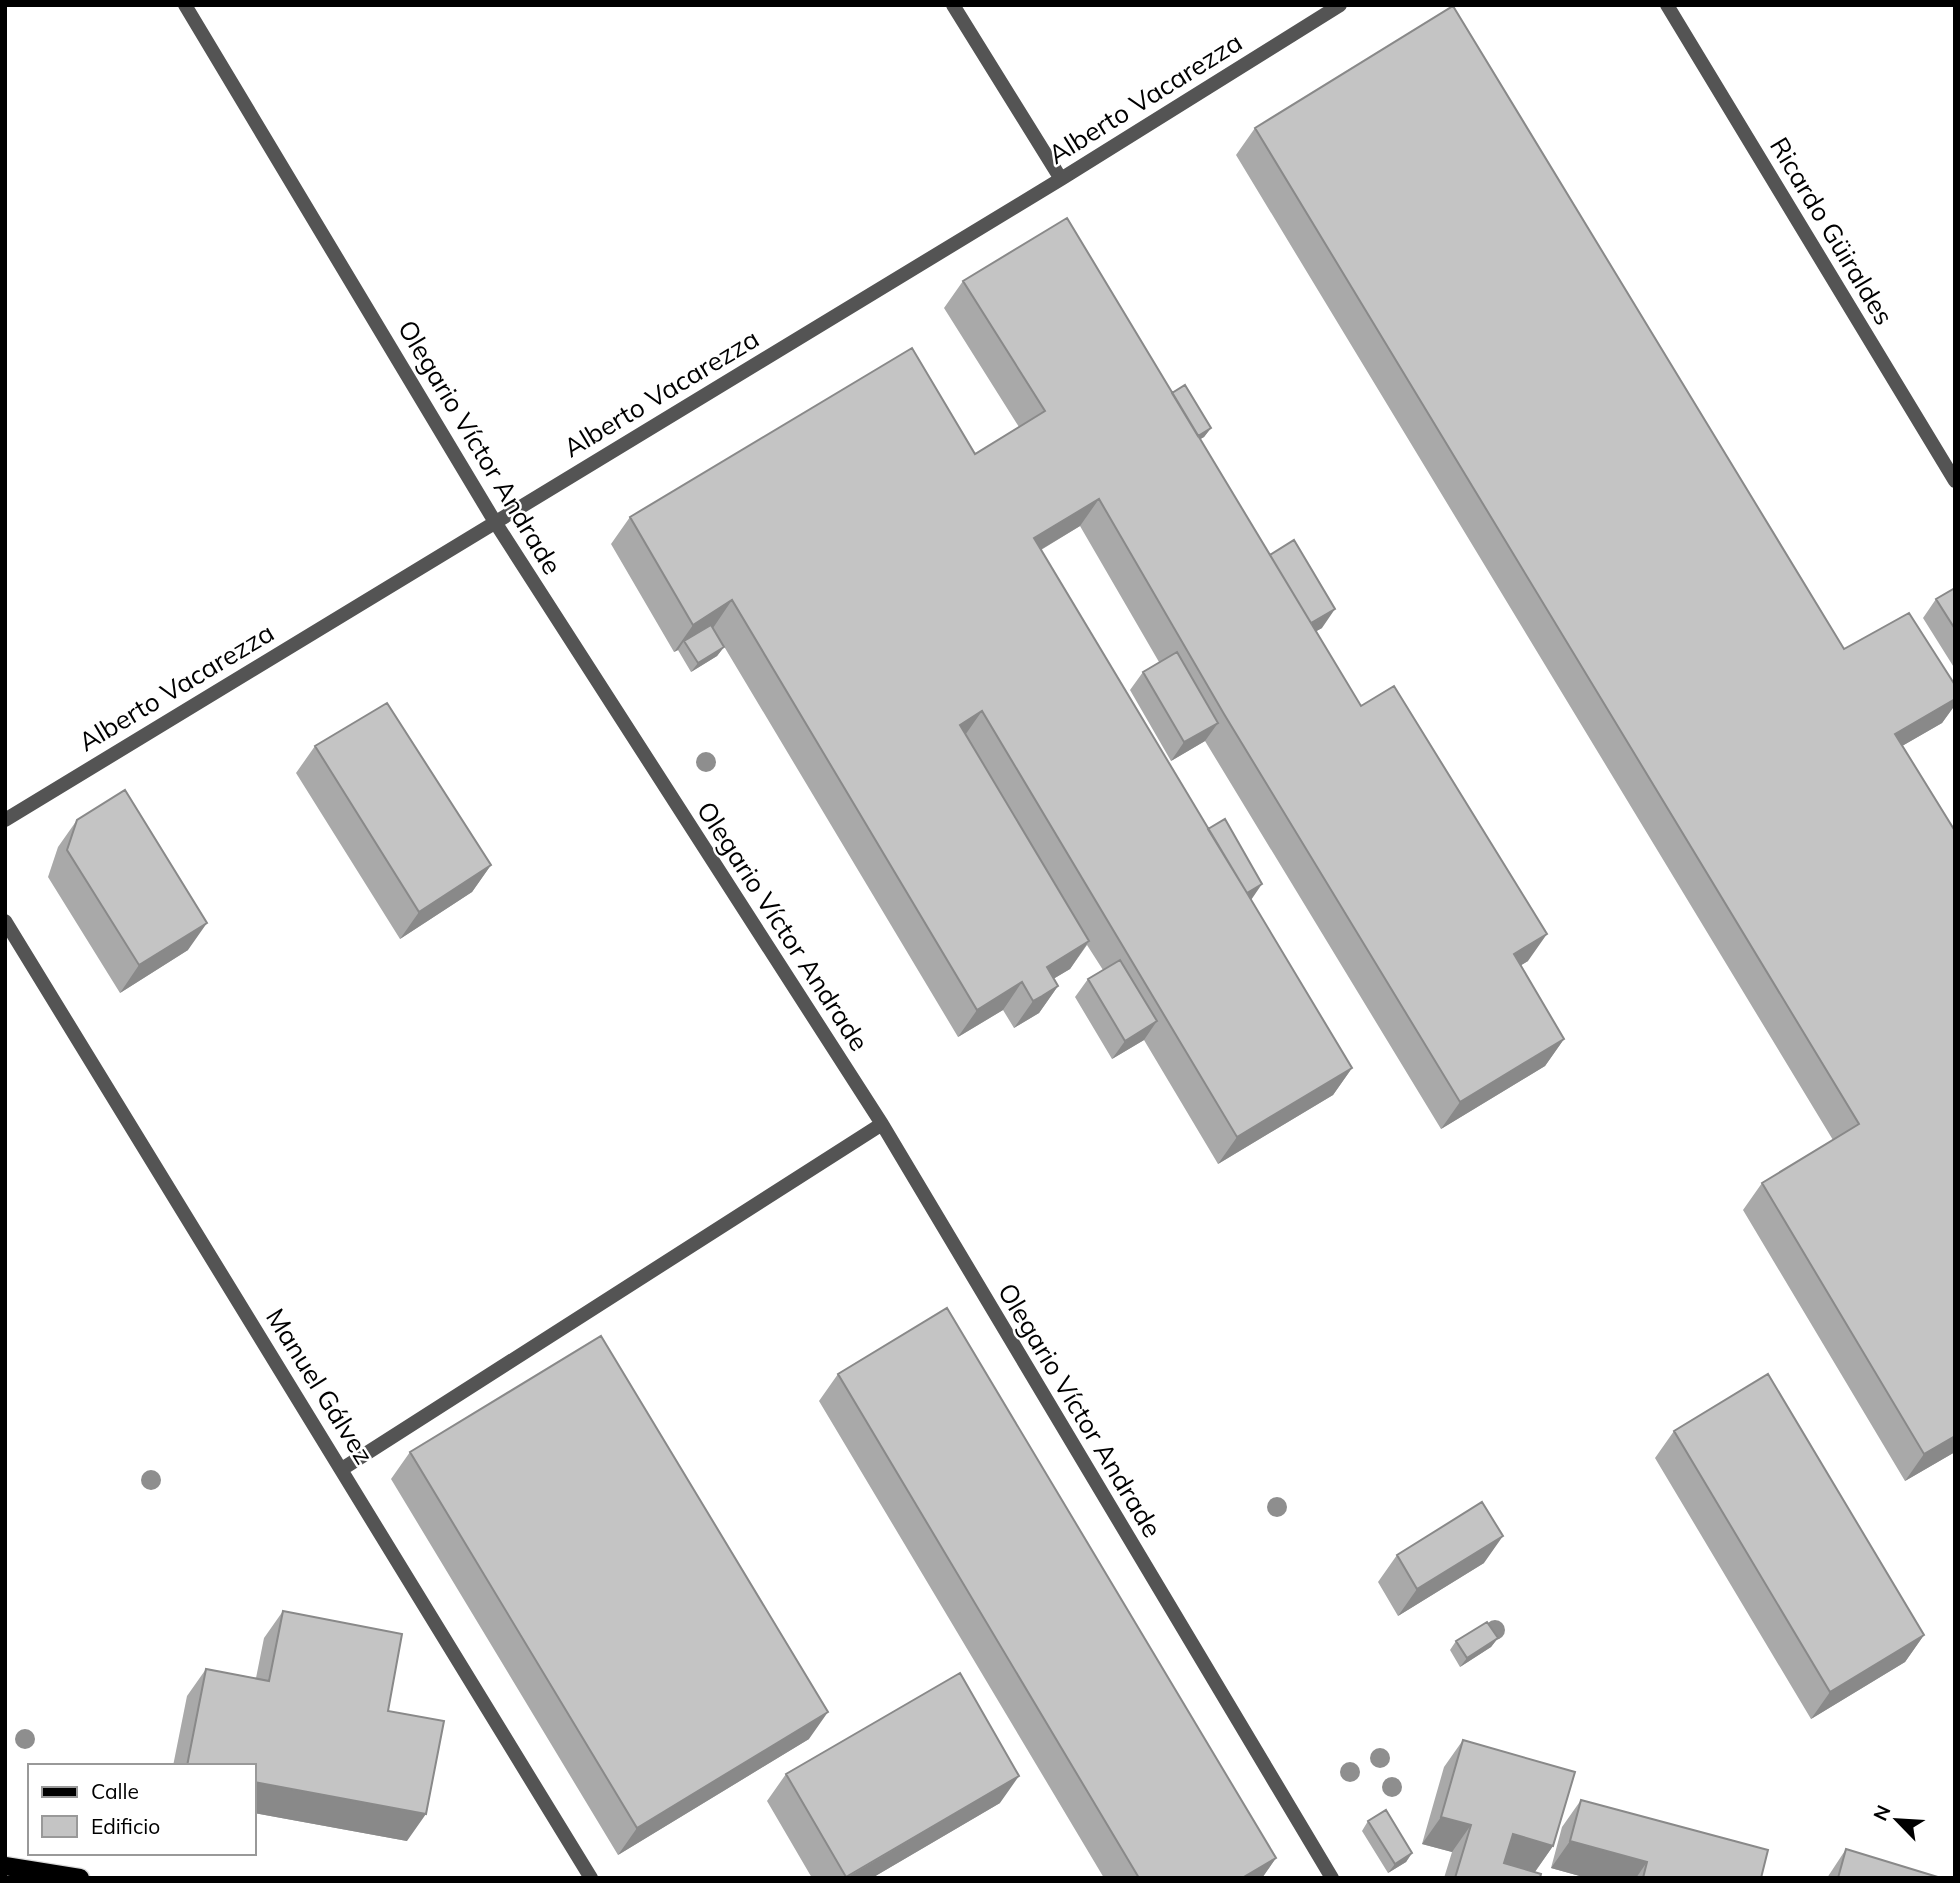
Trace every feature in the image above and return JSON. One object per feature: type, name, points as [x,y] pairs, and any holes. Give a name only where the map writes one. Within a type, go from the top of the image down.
[{"type":"main road","points":[[5,1866],[80,1878]]},
{"type":"street","name":"Olegario Víctor Andrade","points":[[185,5],[495,522],[882,1124],[1332,1878]]},
{"type":"street","points":[[953,5],[1061,179]]},
{"type":"street","name":"Alberto Vacarezza","points":[[5,820],[1061,179],[1340,5]]},
{"type":"street","name":"Ricardo Güiraldes","points":[[1667,5],[1955,481]]},
{"type":"street","name":"Manuel Gálvez","points":[[5,921],[591,1878]]},
{"type":"street","points":[[342,1469],[882,1124]]},
{"type":"building","points":[[1453,6],[1844,649],[1909,613],[1955,685],[1955,699],[1895,734],[1955,831],[1955,1436],[1924,1454],[1762,1183],[1859,1124],[1255,128]]},
{"type":"building","points":[[1067,218],[1361,706],[1394,686],[1547,934],[1514,954],[1564,1039],[1460,1102],[1224,714],[1099,499],[1034,538],[1352,1068],[1237,1137],[982,711],[960,725],[1089,941],[1047,967],[1058,986],[1042,996],[1033,1001],[1022,982],[977,1010],[732,600],[693,625],[630,517],[912,348],[975,454],[1045,411],[963,281]]},
{"type":"building","points":[[1185,385],[1211,428],[1198,436],[1172,393]]},
{"type":"building","points":[[1294,540],[1335,609],[1311,623],[1270,555]]},
{"type":"building","points":[[1955,588],[1955,629],[1936,599]]},
{"type":"building","points":[[711,625],[724,647],[698,663],[684,641]]},
{"type":"building","points":[[1177,652],[1218,723],[1184,742],[1143,672]]},
{"type":"building","points":[[387,703],[491,865],[419,912],[315,746]]},
{"type":"building","points":[[125,790],[207,923],[139,965],[67,850],[77,820]]},
{"type":"building","points":[[1225,819],[1262,884],[1247,893],[1208,829]]},
{"type":"building","points":[[1120,960],[1157,1021],[1125,1041],[1088,979]]},
{"type":"building","points":[[947,1308],[1276,1858],[1242,1878],[1139,1878],[838,1374]]},
{"type":"building","points":[[601,1336],[828,1712],[637,1828],[410,1452]]},
{"type":"building","points":[[1768,1374],[1924,1635],[1830,1692],[1674,1431]]},
{"type":"building","points":[[1482,1502],[1503,1536],[1417,1589],[1397,1555]]},
{"type":"building","points":[[283,1611],[402,1634],[388,1711],[444,1721],[426,1814],[256,1782],[256,1764],[187,1764],[206,1669],[269,1681]]},
{"type":"building","points":[[1487,1622],[1498,1638],[1467,1658],[1456,1641]]},
{"type":"building","points":[[960,1673],[1019,1776],[846,1877],[786,1774]]},
{"type":"building","points":[[1463,1740],[1575,1772],[1553,1846],[1513,1834],[1504,1863],[1541,1874],[1540,1878],[1455,1878],[1471,1825],[1441,1817]]},
{"type":"building","points":[[1581,1800],[1768,1850],[1761,1878],[1643,1878],[1647,1862],[1570,1841]]},
{"type":"building","points":[[1386,1810],[1412,1853],[1395,1864],[1368,1821]]},
{"type":"building","points":[[1846,1849],[1941,1878],[1838,1878]]}]
